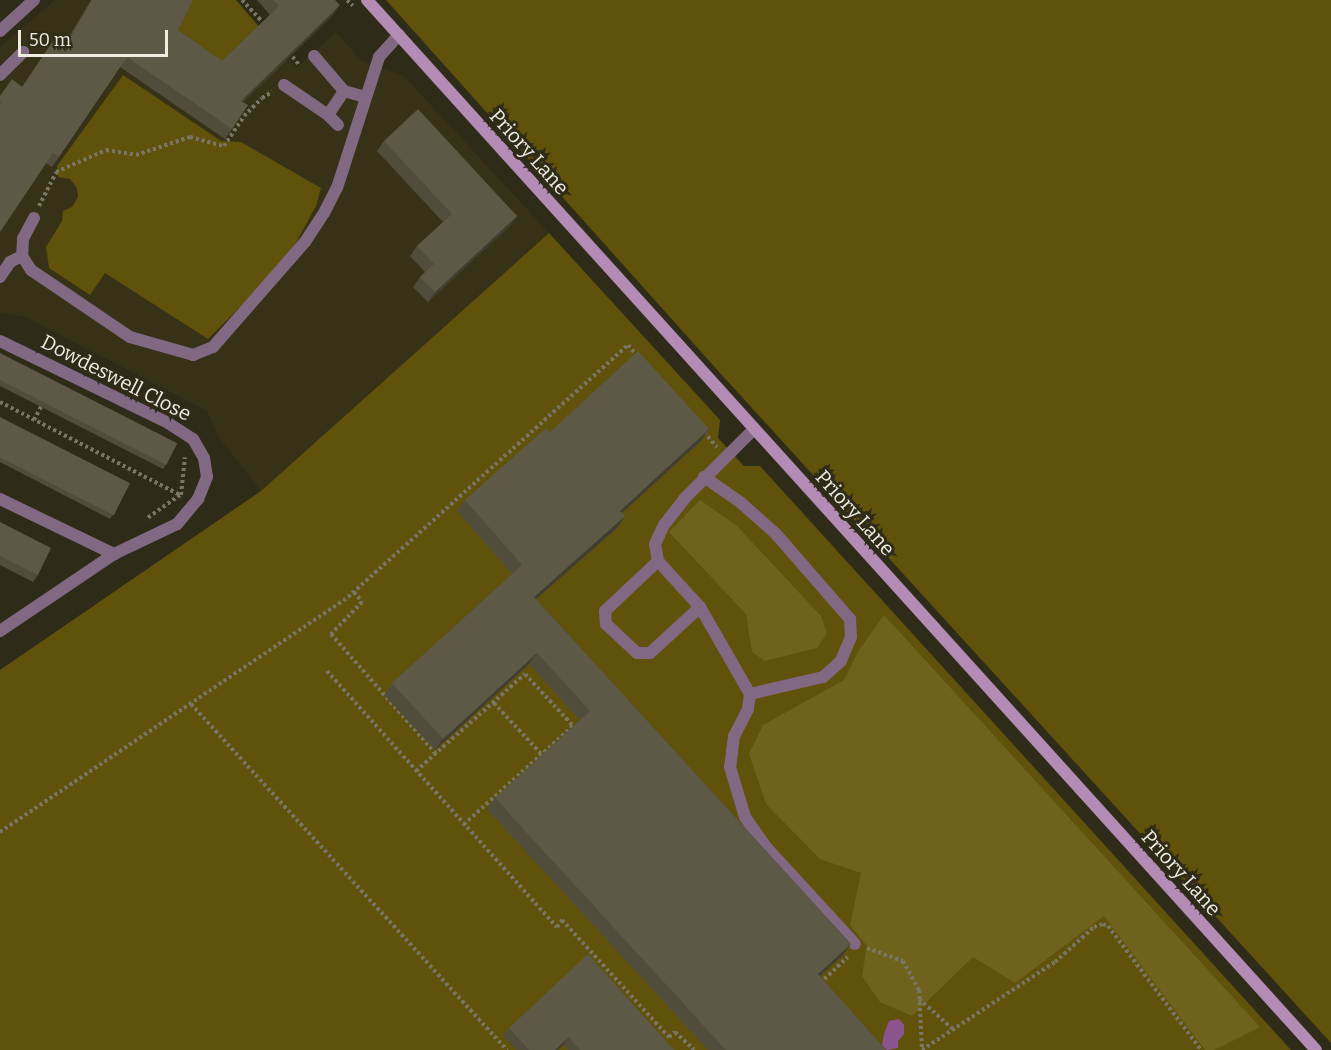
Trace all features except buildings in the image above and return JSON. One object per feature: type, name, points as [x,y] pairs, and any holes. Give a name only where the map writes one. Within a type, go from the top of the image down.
[{"type":"street","points":[[0,31],[34,0]]},
{"type":"street","name":"Priory Lane","points":[[366,0],[1316,1050]]},
{"type":"street","points":[[34,218],[23,239],[22,256],[31,270],[130,337],[193,355],[213,347],[305,242],[324,213],[337,188],[379,57],[399,35]]},
{"type":"street","points":[[0,75],[23,52]]},
{"type":"street","points":[[314,56],[344,91],[365,98]]},
{"type":"street","points":[[284,85],[328,115],[338,125]]},
{"type":"street","points":[[328,115],[344,91]]},
{"type":"street","points":[[0,277],[10,262],[22,256]]},
{"type":"street","name":"Dowdeswell Close","points":[[0,341],[168,423],[193,439],[204,458],[207,477],[198,500],[177,524],[114,554],[0,631]]},
{"type":"street","points":[[753,430],[704,477],[664,525],[655,544],[657,561],[700,607],[750,694],[748,709],[734,736],[730,767],[746,817],[767,848],[855,944]]},
{"type":"street","points":[[704,477],[740,502],[776,534],[850,619],[851,637],[841,661],[823,677],[750,694]]},
{"type":"street","points":[[0,499],[114,554]]},
{"type":"street","points":[[657,561],[605,611],[606,624],[637,653],[650,653],[700,607]]},
{"type":"path","points":[[243,0],[272,34]]},
{"type":"path","points":[[287,51],[302,68]]},
{"type":"path","points":[[34,218],[56,172],[106,150],[136,155],[190,137],[224,146],[244,116],[262,98],[284,85],[314,56]]},
{"type":"path","points":[[0,832],[354,592],[628,345],[642,362]]},
{"type":"path","points":[[0,402],[180,495]]},
{"type":"path","points":[[34,420],[44,403]]},
{"type":"path","points":[[700,428],[724,457]]},
{"type":"path","points":[[142,522],[180,495],[185,452]]},
{"type":"path","points":[[354,592],[362,603],[332,634],[436,754]]},
{"type":"path","points":[[327,671],[557,927],[562,920],[669,1037],[675,1032],[694,1050]]},
{"type":"path","points":[[417,771],[525,674],[573,726],[464,824]]},
{"type":"path","points":[[494,703],[541,754]]},
{"type":"path","points":[[190,704],[507,1050]]},
{"type":"path","points":[[814,988],[848,957],[855,944],[903,961],[919,990],[922,1050],[1055,962],[1094,927],[1103,924],[1108,926],[1201,1050]]},
{"type":"path","points":[[919,999],[954,1030]]},
{"type":"shaded area","points":[[55,0],[236,0],[297,68],[336,32],[362,61],[404,76],[549,233],[261,491],[218,436],[207,411],[23,316],[0,313],[0,47]]},
{"type":"shaded area","points":[[191,0],[236,0],[260,28],[215,72],[171,40]]},
{"type":"shaded area","points":[[386,0],[1331,0],[1331,1043],[720,373]]},
{"type":"shaded area","points":[[123,75],[221,141],[241,142],[321,188],[316,206],[286,261],[208,339],[105,273],[90,295],[49,268],[46,247],[62,221],[63,211],[72,207],[78,197],[77,188],[70,179],[58,177],[57,166]]},
{"type":"shaded area","points":[[549,233],[720,420],[718,438],[744,466],[760,466],[1291,1050],[0,1050],[0,670],[261,491]]},
{"type":"shaded area","points":[[700,500],[736,525],[821,616],[827,633],[817,648],[765,661],[752,652],[746,614],[669,532]]},
{"type":"shaded area","points":[[884,615],[1260,1027],[1214,1050],[1205,1050],[1104,916],[1015,983],[973,957],[912,1016],[880,1002],[862,976],[867,946],[850,925],[861,873],[820,859],[766,804],[749,754],[763,725],[844,680],[859,650]]},
{"type":"shaded area","points":[[899,1019],[904,1025],[904,1034],[898,1041],[898,1048],[887,1050],[882,1045],[889,1021]]}]
